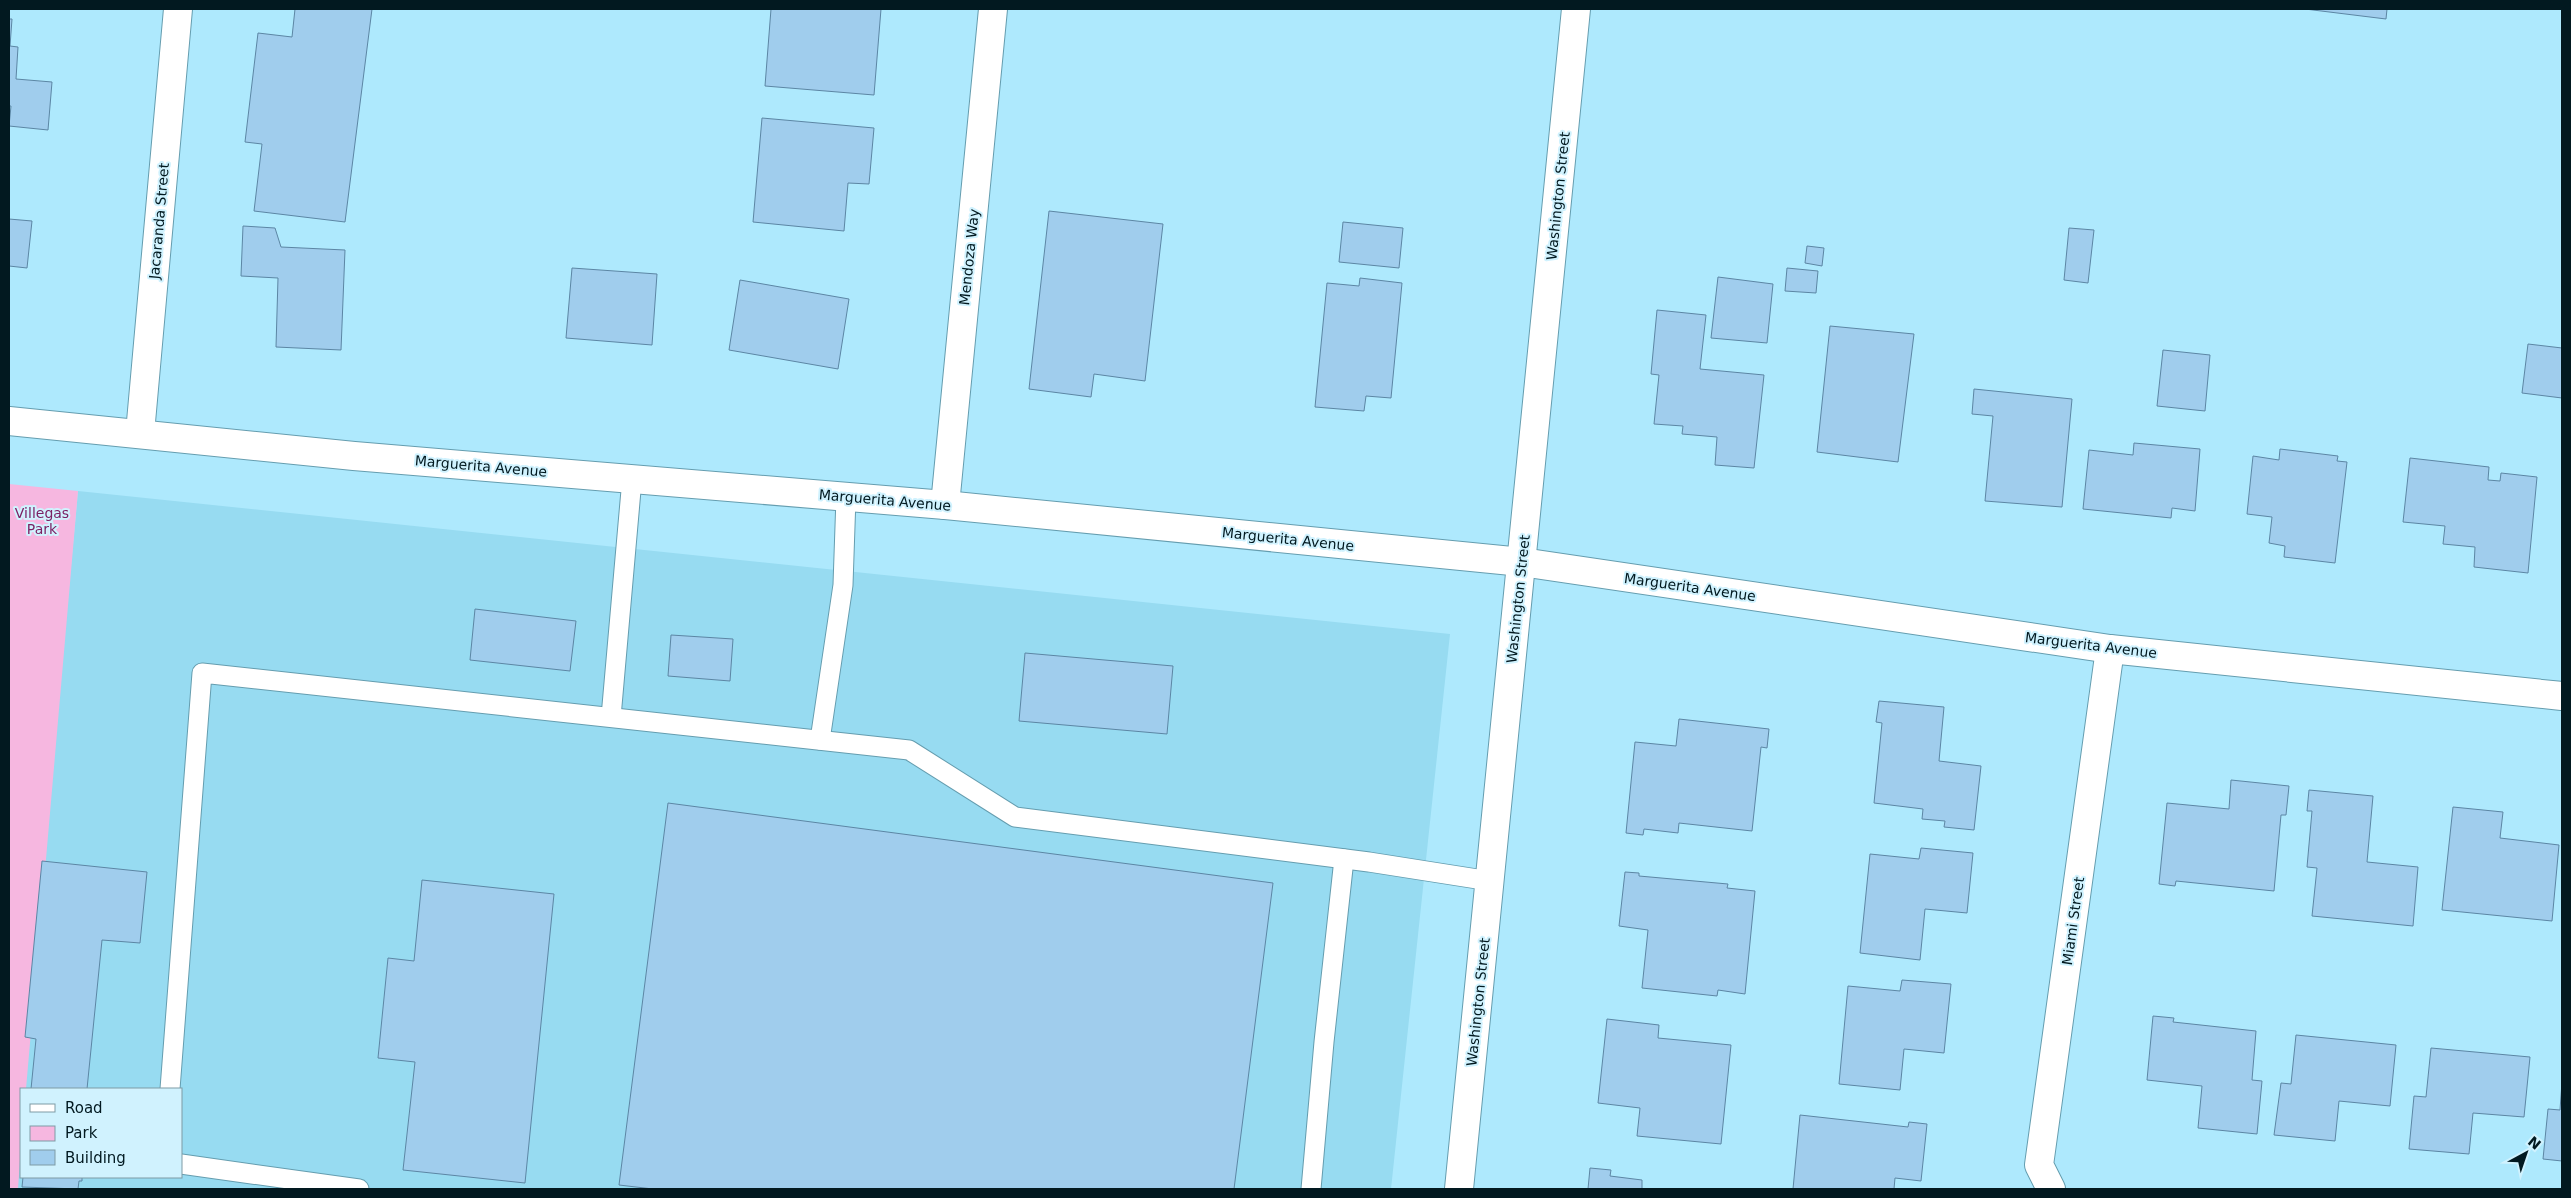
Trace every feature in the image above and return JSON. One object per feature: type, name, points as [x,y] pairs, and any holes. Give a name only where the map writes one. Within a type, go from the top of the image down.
[{"type":"street","name":"Jacaranda Street","points":[[140,433],[178,9]]},
{"type":"street","name":"Mendoza Way","points":[[945,505],[993,9]]},
{"type":"street","name":"Washington Street","points":[[1459,1189],[1576,9]]},
{"type":"street","name":"Marguerita Avenue","points":[[9,421],[354,456],[945,505],[1522,562],[2110,649],[2562,696]]},
{"type":"street","name":"Miami Street","points":[[2051,1189],[2039,1165],[2110,649]]},
{"type":"lane","points":[[611,717],[632,479]]},
{"type":"lane","points":[[820,740],[843,586],[846,497]]},
{"type":"lane","points":[[170,1088],[202,673],[909,750],[1015,817],[1344,859],[1490,881]]},
{"type":"lane","points":[[1311,1189],[1324,1042],[1344,859]]},
{"type":"lane","points":[[182,1164],[359,1189]]},
{"type":"shaded area","points":[[78,491],[1450,634],[1391,1189],[13,1189],[20,1108],[20,1178],[182,1178],[182,1088],[22,1088]]},
{"type":"green space","name":"Villegas Park","points":[[9,484],[78,491],[26,1088],[20,1088],[18,1189],[9,1189]]},
{"type":"building","points":[[295,9],[372,9],[345,222],[254,211],[262,144],[245,142],[258,33],[292,37]]},
{"type":"building","points":[[771,9],[881,9],[874,95],[765,86]]},
{"type":"building","points":[[2305,9],[2387,9],[2386,19]]},
{"type":"building","points":[[9,19],[12,19],[10,46],[18,47],[16,79],[52,82],[48,130],[9,126],[11,106],[9,106]]},
{"type":"building","points":[[762,118],[874,128],[869,184],[848,183],[844,231],[753,222]]},
{"type":"building","points":[[1049,211],[1163,224],[1145,381],[1094,374],[1091,397],[1029,389]]},
{"type":"building","points":[[9,219],[32,221],[27,268],[9,266]]},
{"type":"building","points":[[1343,222],[1403,228],[1399,268],[1339,262]]},
{"type":"building","points":[[243,226],[275,228],[281,247],[345,250],[341,350],[276,347],[278,278],[241,276]]},
{"type":"building","points":[[2069,228],[2094,230],[2088,283],[2064,280]]},
{"type":"building","points":[[1807,246],[1824,248],[1822,266],[1805,263]]},
{"type":"building","points":[[572,268],[657,274],[652,345],[566,338]]},
{"type":"building","points":[[1787,268],[1818,271],[1816,293],[1785,291]]},
{"type":"building","points":[[1718,277],[1773,284],[1767,343],[1711,338]]},
{"type":"building","points":[[1360,278],[1402,283],[1391,398],[1366,396],[1364,411],[1315,407],[1327,283],[1359,286]]},
{"type":"building","points":[[740,280],[849,299],[838,369],[729,350]]},
{"type":"building","points":[[1657,310],[1706,315],[1700,369],[1764,375],[1754,468],[1715,465],[1717,437],[1682,434],[1683,426],[1654,424],[1659,375],[1651,374]]},
{"type":"building","points":[[1830,326],[1914,334],[1898,462],[1817,452]]},
{"type":"building","points":[[2528,344],[2562,348],[2562,398],[2522,393]]},
{"type":"building","points":[[2163,350],[2210,355],[2205,411],[2157,406]]},
{"type":"building","points":[[1974,389],[2072,399],[2062,507],[1985,501],[1993,416],[1972,414]]},
{"type":"building","points":[[2134,443],[2200,449],[2195,511],[2172,508],[2171,518],[2083,509],[2089,450],[2133,455]]},
{"type":"building","points":[[2280,449],[2338,456],[2337,461],[2347,462],[2335,563],[2284,557],[2285,546],[2269,543],[2272,517],[2247,514],[2253,456],[2279,460]]},
{"type":"building","points":[[2410,458],[2489,467],[2488,480],[2500,481],[2501,473],[2537,477],[2528,573],[2474,567],[2475,547],[2443,544],[2445,526],[2403,522]]},
{"type":"building","points":[[475,609],[576,621],[570,671],[470,660]]},
{"type":"building","points":[[671,635],[733,639],[730,681],[668,676]]},
{"type":"building","points":[[1025,653],[1173,666],[1167,734],[1019,721]]},
{"type":"building","points":[[1879,701],[1944,707],[1939,761],[1981,766],[1974,830],[1944,827],[1945,821],[1922,819],[1923,809],[1874,803],[1882,723],[1876,722]]},
{"type":"building","points":[[1679,719],[1769,729],[1767,748],[1761,747],[1752,831],[1679,823],[1678,833],[1644,829],[1643,835],[1626,833],[1635,742],[1676,746]]},
{"type":"building","points":[[2231,780],[2289,786],[2286,815],[2281,815],[2274,891],[2176,881],[2175,886],[2159,884],[2167,803],[2229,809]]},
{"type":"building","points":[[2309,790],[2373,796],[2367,862],[2418,867],[2413,926],[2312,916],[2317,868],[2307,867],[2312,811],[2307,811]]},
{"type":"building","points":[[668,803],[1273,883],[1234,1189],[653,1189],[619,1185]]},
{"type":"building","points":[[2453,807],[2503,812],[2500,838],[2559,845],[2552,921],[2442,910]]},
{"type":"building","points":[[1921,848],[1973,853],[1967,913],[1925,909],[1920,960],[1860,953],[1870,854],[1919,859]]},
{"type":"building","points":[[42,861],[147,872],[140,943],[102,940],[87,1088],[31,1088],[36,1039],[25,1037]]},
{"type":"building","points":[[1625,872],[1639,873],[1639,876],[1728,884],[1727,888],[1755,891],[1745,994],[1718,990],[1717,996],[1642,988],[1648,930],[1619,926]]},
{"type":"building","points":[[422,880],[554,894],[525,1183],[403,1170],[415,1062],[378,1058],[388,958],[414,961]]},
{"type":"building","points":[[1902,980],[1951,984],[1944,1053],[1904,1049],[1900,1090],[1839,1084],[1848,986],[1900,991]]},
{"type":"building","points":[[2153,1016],[2174,1018],[2173,1022],[2256,1031],[2252,1080],[2262,1081],[2257,1134],[2198,1128],[2202,1086],[2147,1080]]},
{"type":"building","points":[[1607,1019],[1659,1025],[1658,1038],[1731,1045],[1721,1144],[1637,1136],[1640,1108],[1598,1103]]},
{"type":"building","points":[[2296,1035],[2396,1045],[2390,1106],[2339,1101],[2335,1141],[2274,1135],[2281,1083],[2291,1084]]},
{"type":"building","points":[[2431,1048],[2530,1057],[2524,1117],[2473,1113],[2469,1154],[2409,1149],[2414,1096],[2426,1097]]},
{"type":"building","points":[[2562,1082],[2562,1161],[2543,1159],[2548,1109],[2560,1110]]},
{"type":"building","points":[[1800,1115],[1908,1127],[1909,1122],[1927,1124],[1921,1181],[1895,1178],[1894,1189],[1793,1189]]},
{"type":"building","points":[[1590,1168],[1611,1170],[1610,1176],[1642,1180],[1642,1189],[1588,1189]]},
{"type":"building","points":[[23,1178],[82,1178],[82,1181],[79,1181],[78,1189],[22,1187]]}]
